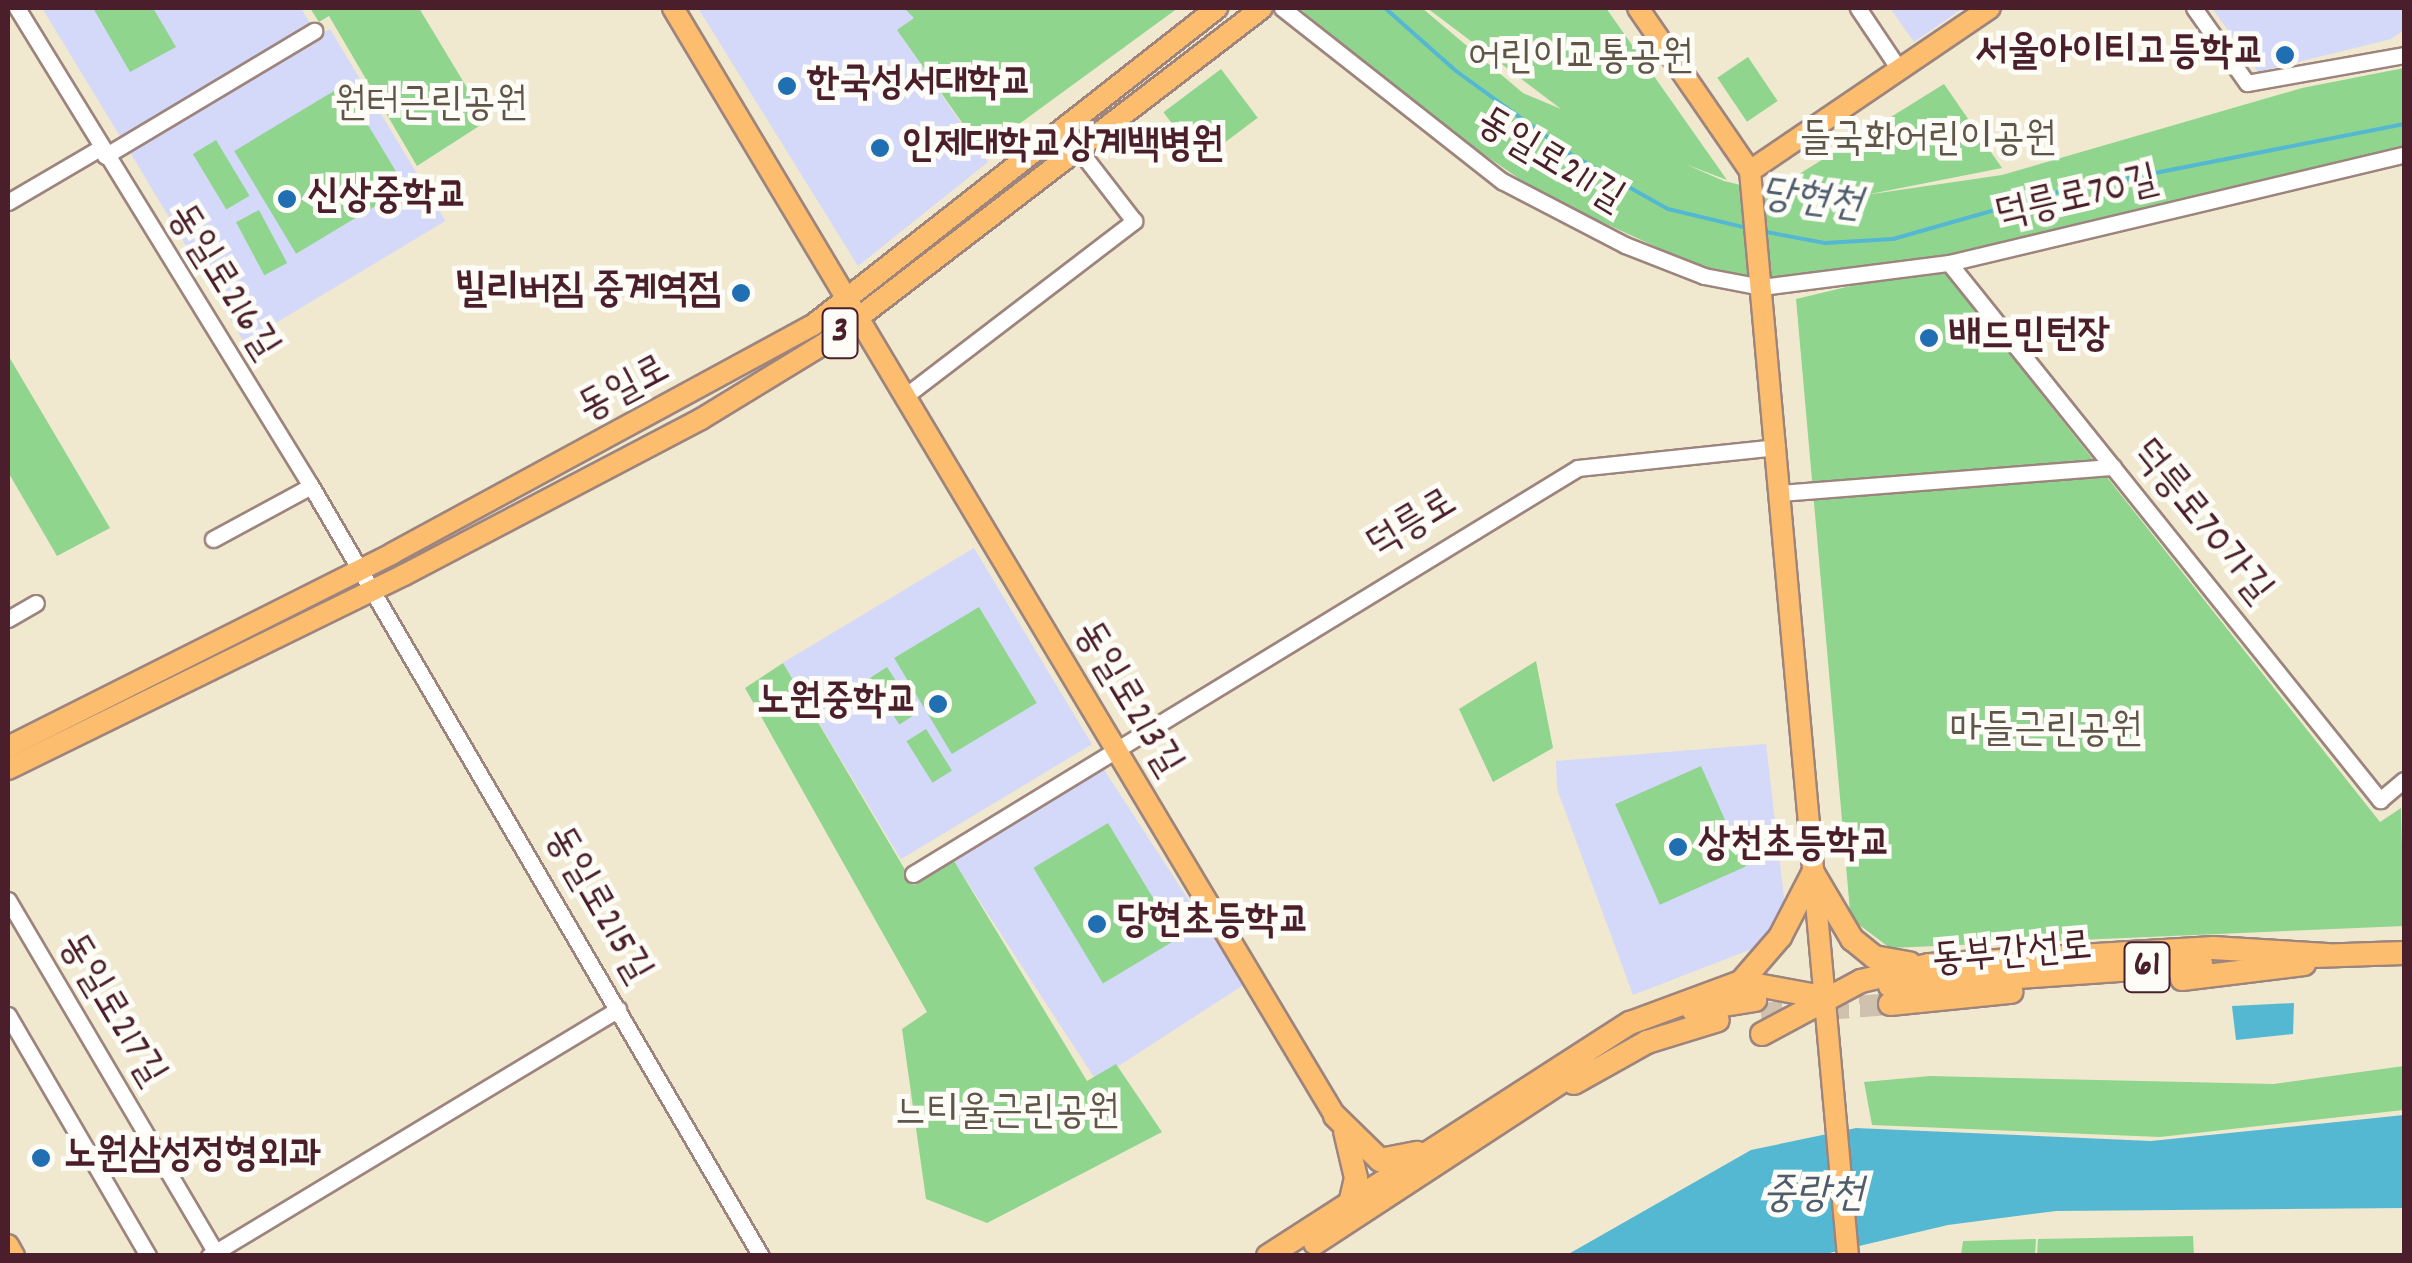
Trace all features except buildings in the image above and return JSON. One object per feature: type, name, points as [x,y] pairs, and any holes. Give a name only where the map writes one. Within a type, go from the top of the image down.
[{"type":"highway","points":[[1813,873],[1832,913],[1874,957],[1929,965]]},
{"type":"highway","points":[[1755,1008],[1780,936],[1813,873]]},
{"type":"highway","points":[[1295,1256],[1440,1153],[1510,1095],[1630,1023],[1827,998],[1873,977],[1929,965],[2213,948],[2327,955]]},
{"type":"highway","name":"동부간선로","points":[[2377,956],[2327,955],[1890,994],[2377,956],[2404,953]]},
{"type":"highway","points":[[1478,1139],[1587,1065],[1689,1011],[1755,1008],[1827,998]]},
{"type":"highway","points":[[1268,1256],[1350,1203],[1440,1153],[1478,1139],[1648,1042],[1755,1008]]},
{"type":"highway","points":[[1510,1095],[1587,1065]]},
{"type":"highway","points":[[1335,1116],[1380,1160],[1440,1153]]},
{"type":"highway","points":[[1335,1116],[1352,1152],[1350,1203]]},
{"type":"main road","name":"동일로213길","points":[[674,8],[1335,1116]]},
{"type":"main road","name":"동일로","points":[[8,746],[690,397],[845,300],[1218,8]]},
{"type":"main road","name":"동일로","points":[[8,770],[374,590],[701,419],[857,320],[1076,146],[1262,8]]},
{"type":"main road","points":[[1638,8],[1750,171],[1848,1256]]},
{"type":"main road","points":[[1750,171],[1990,8]]},
{"type":"main road","points":[[8,1245],[14,1256]]},
{"type":"street","name":"동일로216길","points":[[16,8],[374,590]]},
{"type":"street","name":"동일로211길","points":[[1282,8],[1502,181],[1625,245],[1704,276],[1761,279]]},
{"type":"street","points":[[1858,8],[1900,69]]},
{"type":"street","points":[[2194,8],[2246,83],[2404,55]]},
{"type":"street","points":[[8,202],[314,31]]},
{"type":"street","points":[[904,397],[1134,222],[1076,146]]},
{"type":"street","name":"덕릉로70길","points":[[1761,279],[1949,263],[2404,155]]},
{"type":"street","name":"덕릉로70가길","points":[[1949,263],[2380,800],[2404,780]]},
{"type":"street","name":"덕릉로","points":[[914,874],[1114,748],[1578,468],[1776,446]]},
{"type":"street","points":[[1781,493],[2112,467]]},
{"type":"street","points":[[213,539],[311,486]]},
{"type":"street","name":"동일로215길","points":[[374,590],[760,1256]]},
{"type":"street","points":[[8,618],[36,603]]},
{"type":"street","name":"동일로217길","points":[[8,900],[212,1254]]},
{"type":"street","points":[[212,1254],[618,1009]]},
{"type":"street","points":[[8,1015],[148,1256]]},
{"type":"shaded area","points":[[42,8],[301,8],[311,25],[121,138]]},
{"type":"shaded area","name":"인제대학교상계백병원","points":[[698,8],[937,8],[901,36],[988,162],[858,266]]},
{"type":"shaded area","points":[[1890,8],[1963,8],[1914,42]]},
{"type":"shaded area","name":"서울아이티고등학교","points":[[2212,8],[2404,8],[2404,30],[2391,39],[2258,72]]},
{"type":"shaded area","points":[[330,29],[445,221],[244,342],[129,150]]},
{"type":"shaded area","name":"노원중학교","points":[[974,548],[1092,744],[901,859],[783,663]]},
{"type":"shaded area","name":"상천초등학교","points":[[1766,744],[1785,906],[1774,932],[1757,947],[1633,995],[1557,789],[1556,761]]},
{"type":"shaded area","name":"당현초등학교","points":[[1101,765],[1244,985],[1096,1081],[953,861]]},
{"type":"green space","points":[[93,8],[153,8],[176,47],[130,72]]},
{"type":"green space","name":"원터근린공원","points":[[310,8],[419,8],[487,121],[417,166],[329,16],[319,22]]},
{"type":"green space","points":[[904,8],[1178,8],[982,151],[897,30],[914,18]]},
{"type":"green space","points":[[1299,8],[1422,8],[1523,93],[1561,109],[1427,8],[1606,8],[1727,180],[1685,164],[1724,181],[1790,197],[1791,179],[1944,84],[2002,168],[1865,195],[2002,175],[2302,88],[2404,68],[2404,146],[1948,256],[1777,280],[1700,267],[1541,194],[1433,119]]},
{"type":"green space","points":[[1748,57],[1778,101],[1747,122],[1717,78]]},
{"type":"green space","points":[[1221,69],[1258,118],[1200,161],[1163,112]]},
{"type":"green space","points":[[344,85],[406,188],[296,254],[234,151]]},
{"type":"green space","points":[[216,140],[249,196],[226,210],[193,154]]},
{"type":"green space","points":[[259,210],[287,263],[264,275],[236,222]]},
{"type":"green space","name":"마들근린공원","points":[[1939,265],[2380,822],[2401,808],[2404,926],[1890,948],[1858,924],[1850,911],[1796,299]]},
{"type":"green space","points":[[8,355],[110,528],[57,556],[8,472]]},
{"type":"green space","points":[[979,607],[1037,703],[952,754],[894,658]]},
{"type":"green space","points":[[1536,661],[1553,748],[1493,782],[1459,709]]},
{"type":"green space","name":"느티울근린공원","points":[[783,663],[914,885],[954,861],[1087,1081],[1116,1064],[1162,1132],[987,1223],[926,1199],[902,1029],[927,1012],[745,688]]},
{"type":"green space","points":[[887,667],[917,713],[899,725],[869,678]]},
{"type":"green space","points":[[926,729],[952,771],[932,783],[906,741]]},
{"type":"green space","points":[[1701,766],[1746,866],[1660,905],[1615,804]]},
{"type":"green space","points":[[1108,823],[1178,939],[1103,984],[1033,868]]},
{"type":"green space","points":[[2404,1066],[2404,1110],[2160,1137],[1872,1125],[1864,1082],[1930,1076],[2273,1084]]},
{"type":"green space","points":[[2193,1236],[2194,1255],[2037,1255],[2038,1239]]},
{"type":"green space","points":[[2036,1239],[2035,1255],[1961,1255],[1963,1241]]},
{"type":"water","points":[[2294,1003],[2293,1034],[2236,1040],[2232,1006]]},
{"type":"water","name":"중랑천","points":[[2404,1115],[2404,1208],[2056,1211],[1948,1225],[1821,1255],[1565,1256],[1751,1150],[1856,1128],[2151,1141]]},
{"type":"waterway","name":"당현천","points":[[1385,8],[1456,71],[1572,155],[1668,209],[1747,228]]},
{"type":"waterway","name":"당현천","points":[[1761,231],[1825,243],[1893,239],[2058,192],[2404,124]]},
{"type":"tunnel","points":[[1761,1014],[1890,1004]]},
{"type":"place","name":"서울아이티고등학교","points":[[2285,55]]},
{"type":"place","name":"한국성서대학교","points":[[787,86]]},
{"type":"place","name":"인제대학교상계백병원","points":[[880,148]]},
{"type":"place","name":"신상중학교","points":[[287,199]]},
{"type":"place","name":"빌리버짐 중계역점","points":[[741,293]]},
{"type":"place","name":"배드민턴장","points":[[1929,338]]},
{"type":"place","name":"노원중학교","points":[[938,704]]},
{"type":"place","name":"상천초등학교","points":[[1678,847]]},
{"type":"place","name":"당현초등학교","points":[[1097,924]]},
{"type":"place","name":"노원삼성정형외과","points":[[41,1158]]},
{"type":"park label","name":"어린이교통공원","points":[[1581,60]]},
{"type":"park label","name":"들국화어린이공원","points":[[1928,142]]}]
